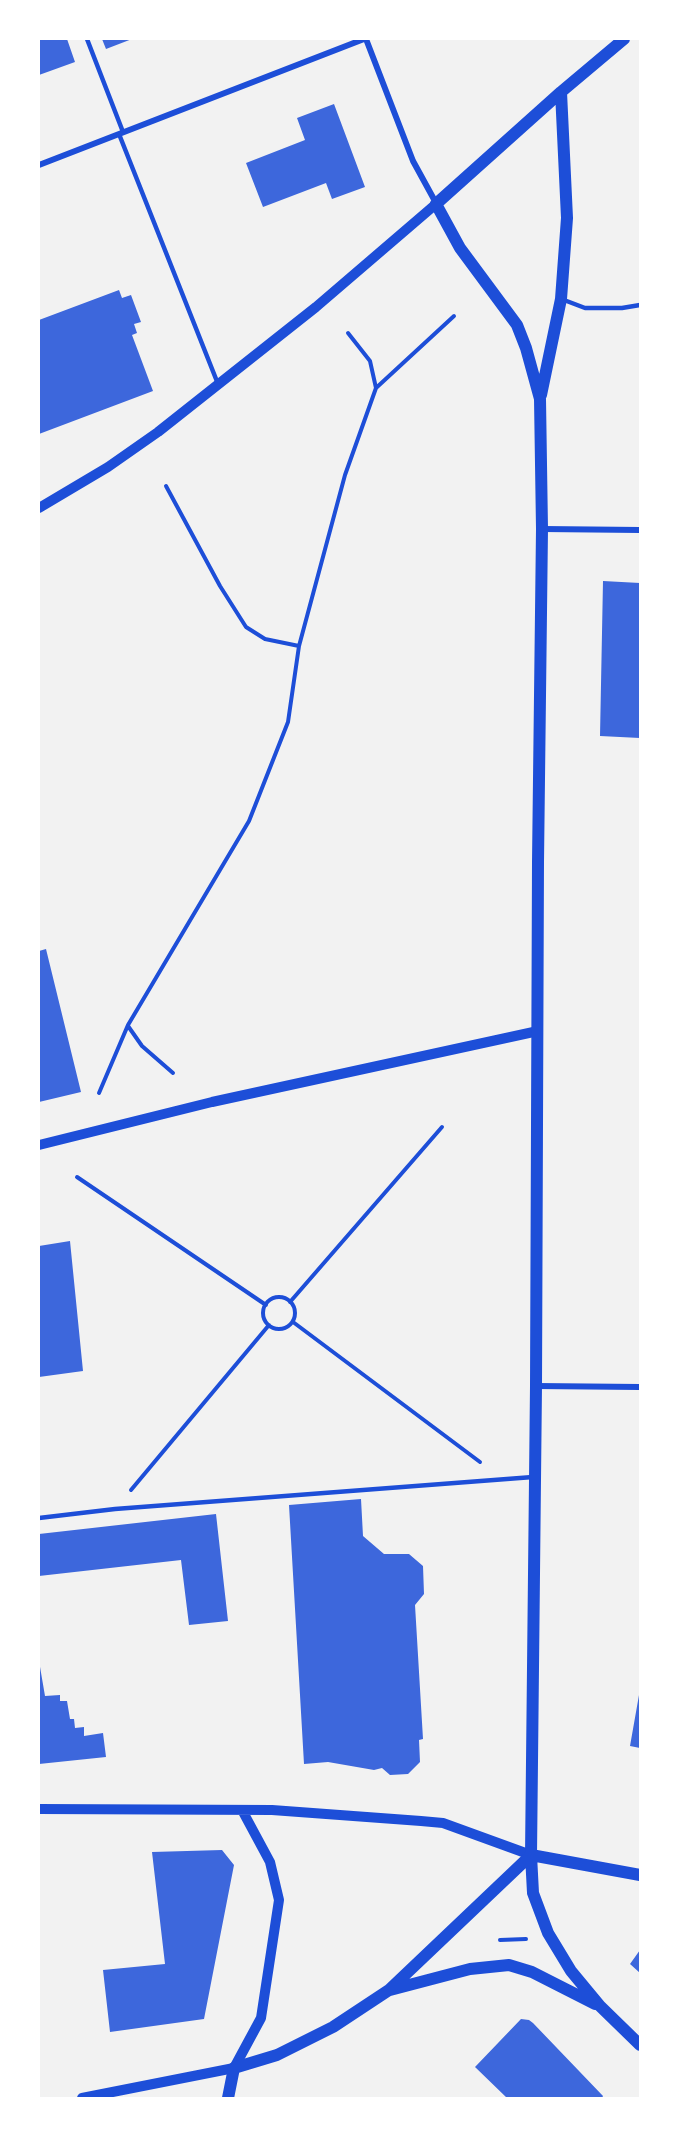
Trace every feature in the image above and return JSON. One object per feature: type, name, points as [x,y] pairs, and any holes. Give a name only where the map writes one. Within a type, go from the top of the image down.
[{"type":"main road","points":[[540,399],[526,348],[517,326],[460,248],[436,204],[624,39]]},
{"type":"main road","points":[[561,92],[567,218],[561,299],[540,399],[542,529],[536,1476],[531,1855],[534,1893],[548,1933],[571,1971],[600,2006],[640,2045]]},
{"type":"main road","points":[[531,1855],[640,1875]]},
{"type":"main road","points":[[228,2098],[234,2068],[277,2055],[333,2027],[389,1990],[531,1855]]},
{"type":"main road","points":[[389,1990],[470,1969],[509,1965],[532,1972],[600,2006]]},
{"type":"street","points":[[39,165],[365,39],[413,161],[436,204],[316,307],[158,432],[108,467],[39,508]]},
{"type":"street","points":[[542,529],[640,530]]},
{"type":"street","points":[[39,1144],[212,1102],[538,1031]]},
{"type":"street","points":[[536,1386],[640,1386]]},
{"type":"street","points":[[39,1809],[272,1810],[443,1823],[531,1855]]},
{"type":"street","points":[[82,2098],[234,2068],[261,2018],[279,1900],[270,1862],[242,1810]]},
{"type":"lane","points":[[87,39],[218,384]]},
{"type":"lane","points":[[561,299],[585,308],[622,308],[640,305]]},
{"type":"lane","points":[[39,1518],[115,1509],[536,1476]]},
{"type":"path","points":[[99,1094],[128,1025],[249,821],[288,722],[299,645],[345,475],[376,388],[454,316]]},
{"type":"path","points":[[348,333],[370,361],[376,388]]},
{"type":"path","points":[[166,486],[214,577],[246,627],[266,639],[299,645]]},
{"type":"path","points":[[128,1025],[142,1046],[173,1073]]},
{"type":"path","points":[[290,1302],[442,1127]]},
{"type":"path","points":[[78,1177],[266,1305]]},
{"type":"path","points":[[278,1298],[290,1302],[295,1311],[293,1322],[280,1329],[269,1325],[264,1314],[269,1301],[278,1298]]},
{"type":"path","points":[[293,1322],[488,1468]]},
{"type":"path","points":[[115,1509],[269,1325]]},
{"type":"path","points":[[500,1940],[526,1939]]},
{"type":"building","points":[[39,39],[67,39],[75,62],[39,75]]},
{"type":"building","points":[[102,39],[132,39],[106,49]]},
{"type":"building","points":[[334,104],[365,187],[332,199],[326,183],[263,207],[246,163],[305,140],[297,118]]},
{"type":"building","points":[[119,290],[122,298],[131,295],[141,322],[134,324],[137,333],[132,335],[153,391],[39,434],[39,320]]},
{"type":"building","points":[[603,581],[640,583],[640,738],[600,736]]},
{"type":"building","points":[[46,949],[81,1092],[39,1102],[39,951]]},
{"type":"building","points":[[70,1241],[83,1371],[39,1377],[39,1246]]},
{"type":"building","points":[[361,1499],[363,1536],[384,1554],[409,1554],[423,1566],[424,1594],[415,1605],[423,1739],[419,1740],[420,1762],[408,1774],[390,1775],[382,1768],[374,1770],[328,1762],[304,1764],[289,1505]]},
{"type":"building","points":[[216,1514],[228,1621],[189,1625],[181,1560],[39,1576],[39,1534]]},
{"type":"building","points":[[39,1661],[45,1696],[60,1695],[60,1701],[67,1701],[70,1719],[74,1719],[75,1728],[84,1727],[84,1736],[103,1733],[106,1757],[39,1764]]},
{"type":"building","points":[[640,1695],[640,1748],[630,1746]]},
{"type":"building","points":[[222,1850],[234,1865],[204,2019],[110,2032],[103,1970],[165,1964],[152,1852]]},
{"type":"building","points":[[640,1950],[640,1973],[630,1964]]},
{"type":"building","points":[[521,2019],[533,2023],[603,2096],[602,2098],[507,2098],[475,2067]]}]
